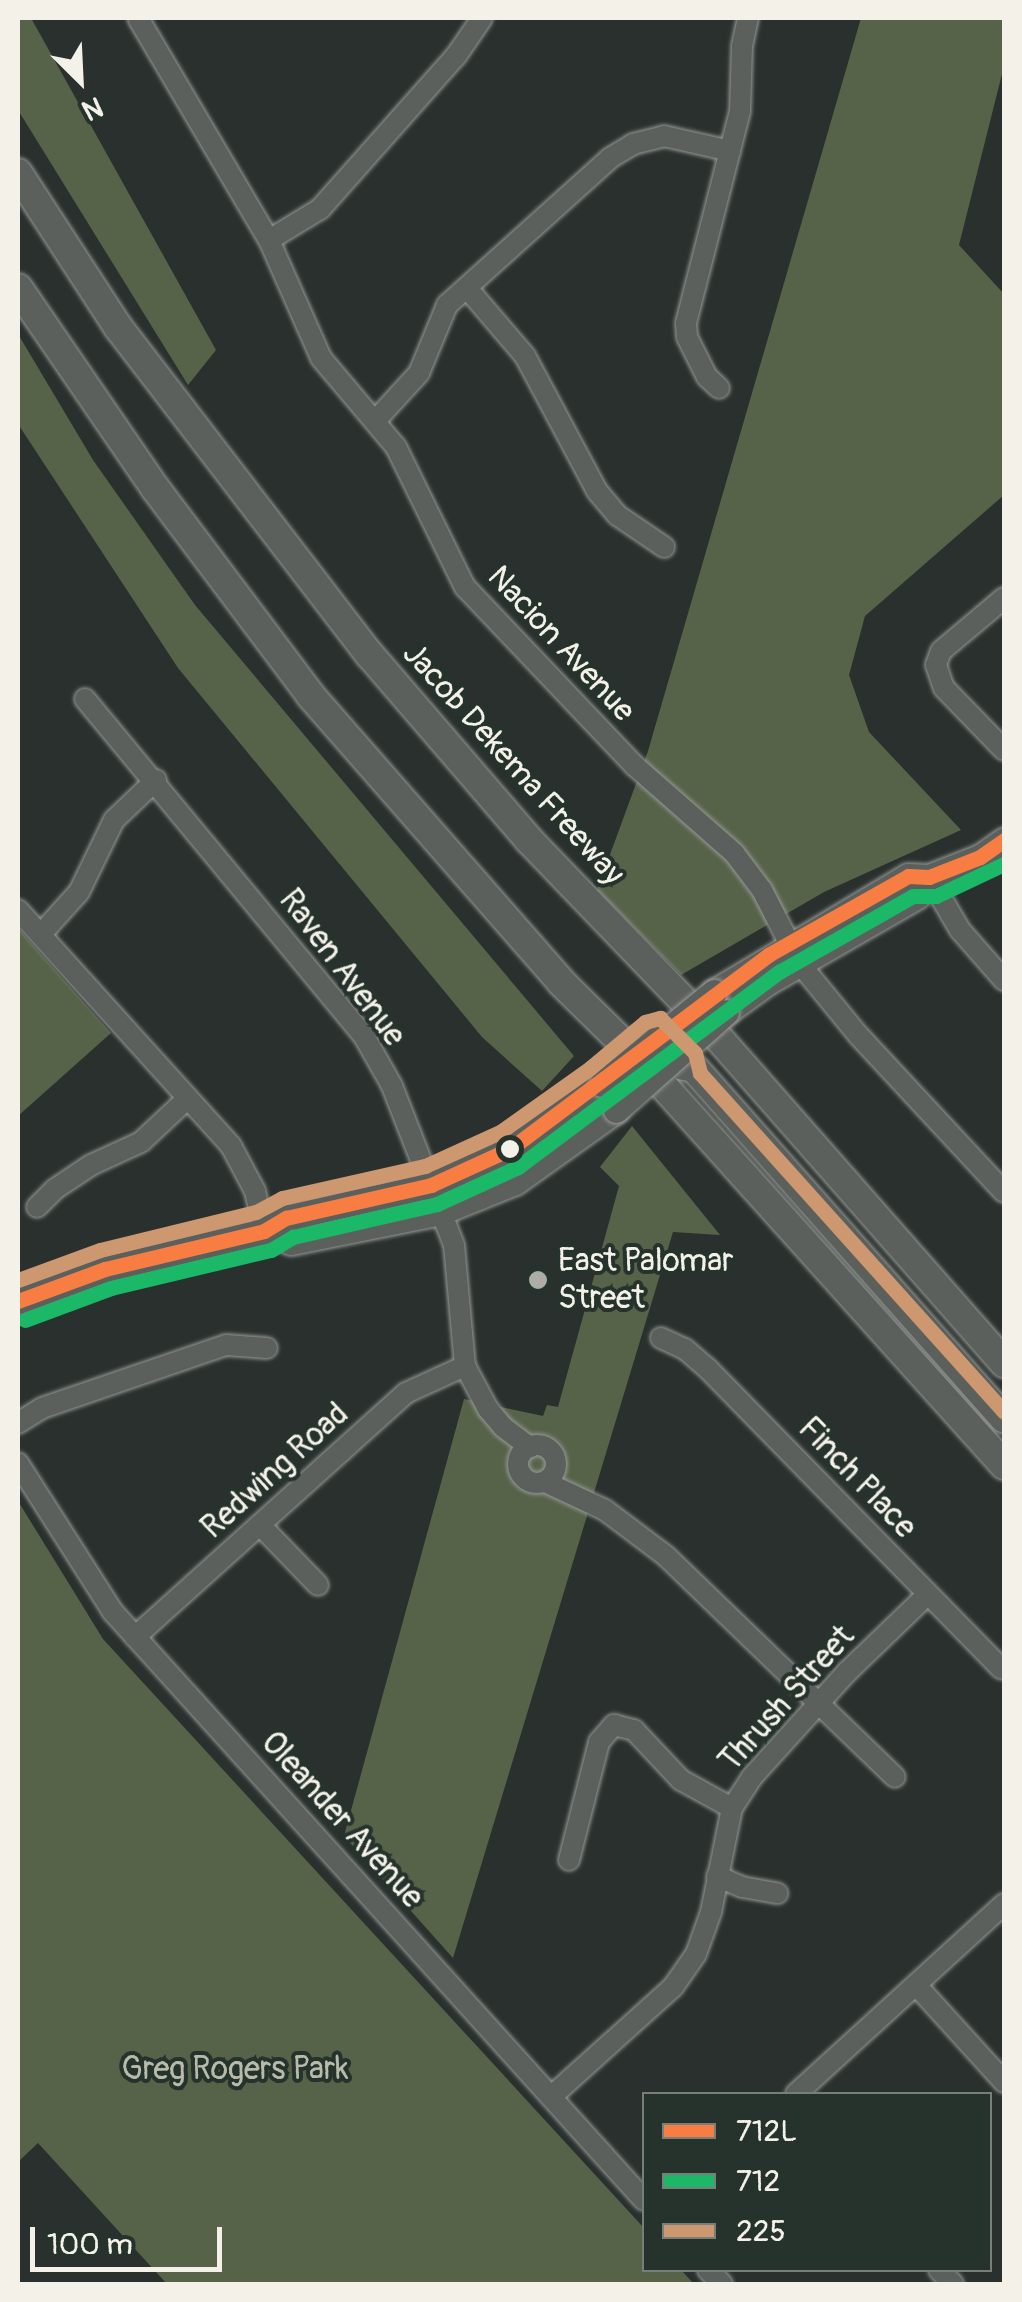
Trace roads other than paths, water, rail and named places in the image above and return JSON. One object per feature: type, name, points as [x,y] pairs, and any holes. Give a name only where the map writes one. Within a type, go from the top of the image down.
[{"type":"highway","name":"Jacob Dekema Freeway","points":[[18,174],[118,328],[370,655],[528,839],[708,1026],[1004,1363]]},
{"type":"highway","points":[[18,288],[155,488],[310,696],[561,982],[642,1062],[1004,1465]]},
{"type":"highway","points":[[669,1053],[680,1082],[1004,1418]]},
{"type":"highway","points":[[800,1204],[1004,1441]]},
{"type":"main road","points":[[264,1231],[291,1242],[441,1212],[514,1182],[616,1110],[720,1002],[908,876],[929,877],[980,857],[1004,840]]},
{"type":"main road","points":[[18,1301],[105,1268],[264,1231],[286,1218],[431,1185],[510,1149],[602,1084],[669,1053]]},
{"type":"street","name":"Nacion Avenue","points":[[138,18],[269,240],[321,358],[376,420],[409,467],[465,587],[635,766],[734,853],[762,890],[795,954],[859,1036],[1004,1192]]},
{"type":"street","points":[[269,240],[320,208],[456,56],[482,18]]},
{"type":"street","points":[[719,388],[707,377],[687,336],[686,323],[740,111],[742,46],[748,18]]},
{"type":"street","points":[[376,420],[408,389],[447,305],[610,158],[633,144],[681,136],[730,151]]},
{"type":"street","points":[[467,288],[525,356],[597,490],[617,515],[664,547]]},
{"type":"street","points":[[1004,598],[940,652],[936,665],[944,688],[1004,750]]},
{"type":"street","name":"Raven Avenue","points":[[86,699],[365,1038],[392,1086],[456,1258],[456,1302],[465,1366],[524,1455]]},
{"type":"street","points":[[40,934],[79,892],[114,820],[156,780]]},
{"type":"street","points":[[929,877],[960,930],[1004,980]]},
{"type":"street","points":[[18,910],[245,1167],[264,1231]]},
{"type":"street","points":[[37,1207],[54,1188],[91,1165],[141,1142],[188,1098]]},
{"type":"street","name":"Finch Place","points":[[661,1338],[686,1350],[707,1368],[1002,1669]]},
{"type":"street","points":[[18,1423],[42,1408],[226,1345],[267,1348]]},
{"type":"street","name":"Redwing Road","points":[[135,1637],[406,1393],[465,1366]]},
{"type":"street","points":[[550,1474],[526,1480],[524,1455],[546,1447],[550,1474],[666,1556],[895,1777]]},
{"type":"street","name":"Oleander Avenue","points":[[18,1463],[113,1612],[642,2198]]},
{"type":"street","points":[[261,1526],[318,1585]]},
{"type":"street","name":"Thrush Street","points":[[552,2096],[673,1987],[696,1954],[711,1912],[732,1808],[819,1702],[928,1594]]},
{"type":"street","points":[[569,1860],[599,1742],[614,1725],[634,1730],[681,1780],[732,1808]]},
{"type":"street","points":[[717,1876],[742,1887],[777,1893]]},
{"type":"street","points":[[798,2092],[1004,1904]]},
{"type":"street","points":[[916,1986],[1004,2082]]},
{"type":"place","name":"East Palomar Street","points":[[538,1280]]},
{"type":"park label","name":"Greg Rogers Park","points":[[235,2069]]}]
